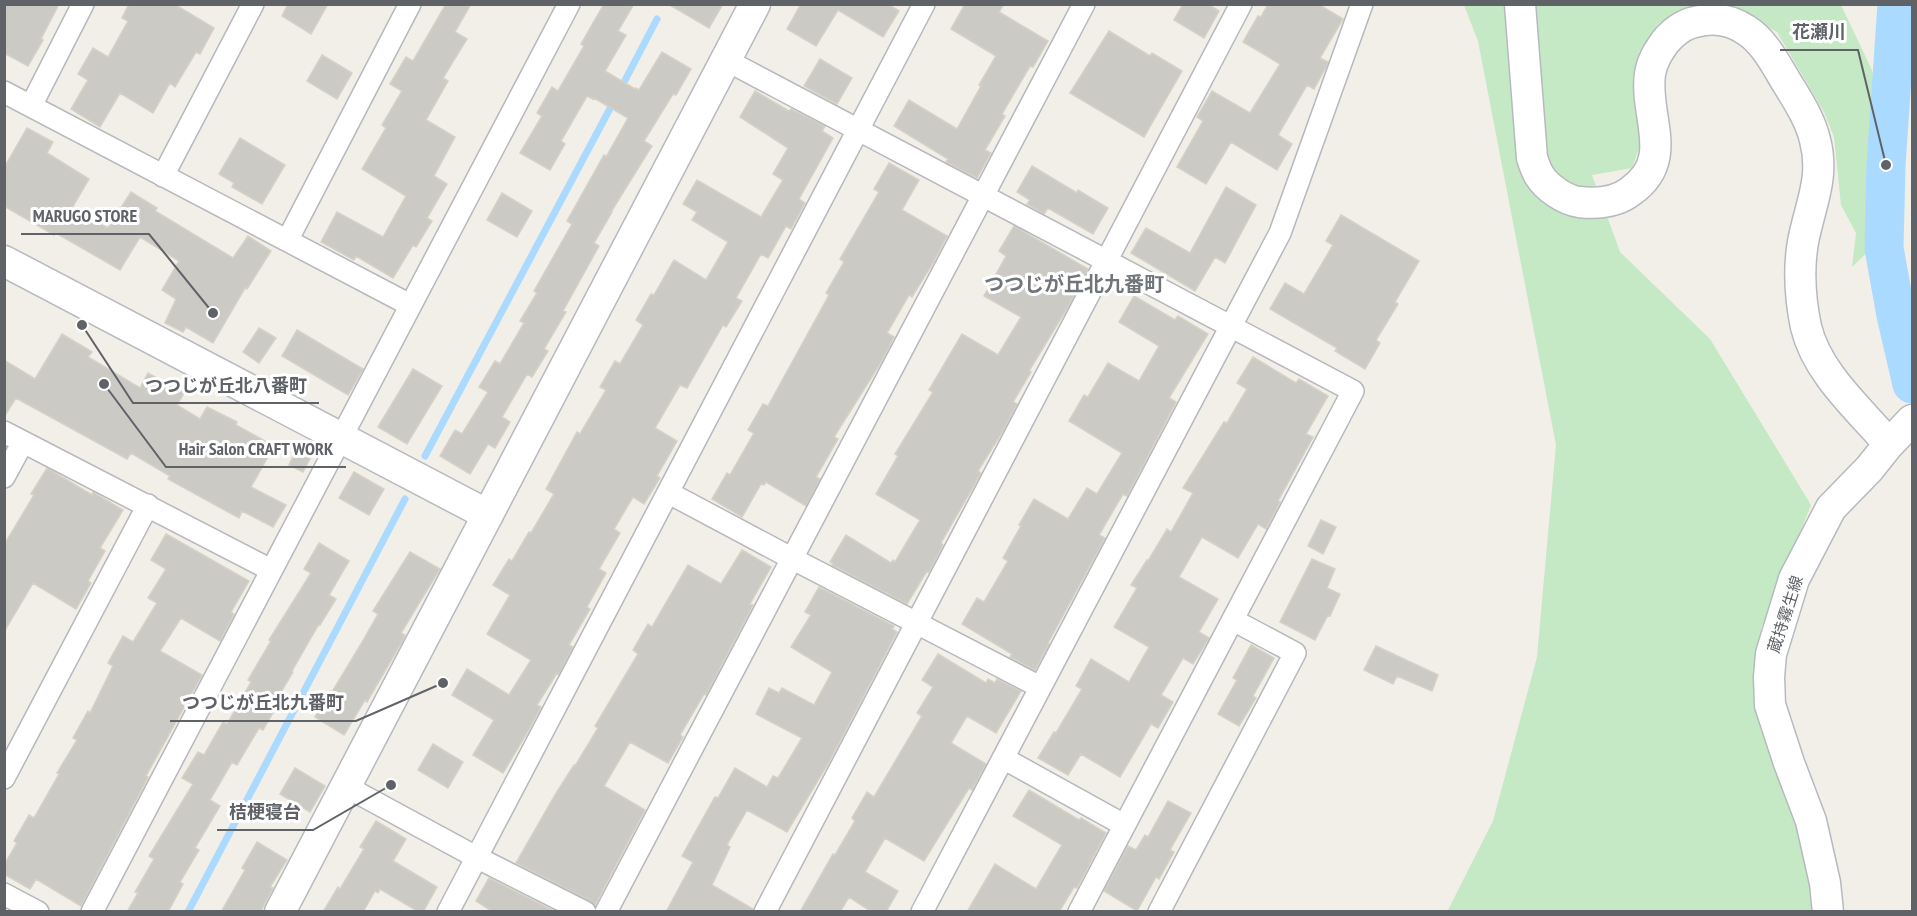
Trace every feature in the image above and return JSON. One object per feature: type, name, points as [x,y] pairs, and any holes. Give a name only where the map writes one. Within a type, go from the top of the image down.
[{"type":"street","points":[[31,106],[83,4]]},
{"type":"street","points":[[163,176],[253,4]]},
{"type":"street","points":[[288,239],[410,4]]},
{"type":"street","points":[[92,912],[569,4]]},
{"type":"street","points":[[280,912],[755,4]]},
{"type":"street","points":[[448,912],[924,4]]},
{"type":"street","points":[[606,912],[1083,4]]},
{"type":"street","points":[[765,912],[1241,4]]},
{"type":"street","points":[[922,912],[1280,233],[1362,4]]},
{"type":"street","points":[[1520,4],[1532,158],[1539,176],[1553,190],[1572,201],[1590,203],[1612,201],[1641,184],[1648,175],[1656,149],[1650,74],[1655,55],[1669,37],[1689,23],[1701,20],[1719,20],[1738,25],[1756,36],[1776,64],[1810,122],[1816,141],[1819,165],[1817,186],[1803,240],[1799,272],[1801,302],[1807,329],[1818,356],[1833,379],[1889,444]]},
{"type":"street","points":[[726,60],[1353,391],[1079,912]]},
{"type":"street","points":[[4,92],[410,305]]},
{"type":"street","points":[[4,261],[488,515]]},
{"type":"street","name":"蔵持霧生線","points":[[1828,912],[1825,883],[1811,821],[1770,705],[1771,654],[1794,579],[1831,508],[1912,420]]},
{"type":"street","points":[[4,432],[271,570]]},
{"type":"street","points":[[4,477],[23,442]]},
{"type":"street","points":[[669,493],[1040,687]]},
{"type":"street","points":[[4,778],[148,505]]},
{"type":"street","points":[[1159,912],[1295,653],[1233,620]]},
{"type":"street","points":[[1003,758],[1124,825]]},
{"type":"street","points":[[345,786],[476,857],[585,912]]},
{"type":"street","points":[[4,894],[38,912]]},
{"type":"green space","points":[[1464,5],[1708,5],[1684,8],[1658,24],[1639,52],[1634,85],[1641,143],[1632,168],[1592,175],[1620,252],[1710,339],[1811,505],[1761,628],[1763,711],[1818,885],[1820,911],[1447,912],[1493,821],[1537,657],[1556,445],[1478,41]]},
{"type":"green space","points":[[1714,5],[1841,5],[1871,68],[1884,106],[1886,142],[1878,242],[1852,267],[1856,233],[1841,205],[1834,137],[1824,112],[1777,32],[1733,8]]},
{"type":"building","points":[[4,4],[59,4],[28,66],[4,53]]},
{"type":"building","points":[[129,4],[174,4],[214,28],[200,54],[196,52],[175,87],[170,83],[153,113],[120,93],[100,127],[71,109],[88,80],[78,74],[93,48],[108,57],[128,21],[122,18]]},
{"type":"building","points":[[288,4],[328,4],[311,34],[282,16]]},
{"type":"building","points":[[446,4],[471,4],[455,32],[467,39],[443,78],[448,81],[426,120],[455,137],[434,176],[447,184],[427,218],[432,221],[416,247],[413,245],[393,278],[356,256],[354,260],[321,242],[337,212],[383,237],[406,196],[362,169],[386,128],[382,125],[402,91],[390,84],[406,57],[413,61]]},
{"type":"building","points":[[604,4],[634,4],[618,31],[626,35],[605,71],[639,90],[662,52],[691,69],[644,141],[652,146],[594,243],[599,246],[563,311],[566,312],[544,349],[548,351],[532,377],[527,374],[502,417],[510,422],[495,448],[488,444],[470,474],[440,456],[455,430],[462,434],[488,392],[479,387],[495,361],[500,364],[524,323],[520,321],[537,293],[534,291],[572,224],[567,221],[628,118],[587,96],[561,141],[565,144],[550,170],[520,153],[542,116],[537,113],[552,87],[558,91],[584,46],[581,44]]},
{"type":"building","points":[[668,4],[723,4],[709,28]]},
{"type":"building","points":[[801,4],[888,4],[899,11],[883,37],[838,10],[816,46],[787,29]]},
{"type":"building","points":[[965,4],[1004,4],[999,12],[1048,41],[1033,67],[1030,66],[1002,114],[1005,116],[985,150],[991,153],[977,178],[946,162],[948,159],[894,126],[909,100],[957,129],[996,56],[951,29]]},
{"type":"building","points":[[1183,4],[1208,4],[1219,11],[1204,38],[1174,20]]},
{"type":"building","points":[[1268,4],[1318,4],[1343,19],[1320,58],[1328,62],[1314,89],[1307,85],[1278,135],[1292,144],[1277,170],[1231,142],[1206,184],[1177,167],[1203,121],[1197,117],[1212,91],[1250,113],[1280,64],[1243,42]]},
{"type":"building","points":[[1109,31],[1150,56],[1152,53],[1182,71],[1144,137],[1070,93]]},
{"type":"building","points":[[322,55],[352,73],[337,99],[307,81]]},
{"type":"building","points":[[820,59],[852,78],[837,104],[804,86]]},
{"type":"building","points":[[755,91],[789,111],[791,109],[825,126],[822,131],[833,138],[799,199],[805,203],[791,229],[786,226],[768,258],[761,254],[736,298],[742,301],[726,327],[723,325],[687,388],[680,385],[655,428],[677,441],[657,476],[660,478],[644,504],[633,497],[614,529],[620,533],[599,569],[606,573],[587,607],[590,609],[569,645],[573,647],[559,674],[557,673],[537,705],[541,707],[503,773],[473,755],[494,720],[452,695],[467,669],[509,695],[531,660],[487,634],[510,595],[493,585],[509,559],[512,561],[529,532],[531,533],[554,494],[546,489],[577,432],[580,434],[606,390],[600,387],[615,361],[620,364],[643,325],[636,320],[651,294],[654,295],[674,260],[706,280],[728,242],[692,220],[697,212],[683,204],[697,180],[761,217],[783,180],[773,174],[788,148],[740,117]]},
{"type":"building","points":[[27,128],[53,142],[47,153],[89,179],[72,208],[108,228],[131,192],[157,208],[155,211],[233,258],[248,236],[271,251],[247,289],[245,288],[213,343],[186,327],[183,332],[165,323],[176,299],[162,290],[179,261],[140,237],[120,270],[4,206],[4,168]]},
{"type":"building","points":[[240,138],[285,165],[262,204],[232,187],[234,183],[219,174]]},
{"type":"building","points":[[889,163],[919,180],[902,210],[947,236],[912,297],[909,295],[887,333],[894,337],[880,364],[834,437],[838,439],[816,477],[820,479],[806,506],[766,482],[764,485],[761,484],[742,517],[712,499],[727,473],[730,475],[754,433],[748,430],[763,404],[768,406],[829,295],[826,293],[844,262],[840,259],[879,192],[874,189]]},
{"type":"building","points":[[1032,166],[1077,193],[1078,190],[1108,208],[1093,234],[1048,208],[1044,214],[1027,204],[1030,200],[1017,192]]},
{"type":"building","points":[[1226,187],[1256,205],[1225,263],[1215,257],[1195,291],[1131,253],[1146,228],[1190,253]]},
{"type":"building","points":[[502,193],[532,211],[517,237],[487,220]]},
{"type":"building","points":[[1341,215],[1419,261],[1395,302],[1398,304],[1376,340],[1380,343],[1365,369],[1335,351],[1337,348],[1270,309],[1285,283],[1304,294],[1333,245],[1326,241]]},
{"type":"building","points":[[1014,226],[1088,269],[1029,371],[1031,372],[1013,402],[1017,404],[978,471],[981,473],[941,543],[943,545],[929,572],[927,571],[907,604],[830,562],[846,535],[891,563],[893,560],[895,562],[920,520],[876,494],[898,456],[895,454],[933,392],[929,390],[962,334],[998,355],[1021,317],[984,296],[1006,256],[999,251]]},
{"type":"building","points":[[1134,296],[1175,320],[1178,316],[1208,334],[1169,398],[1176,402],[1127,496],[1123,494],[1099,535],[1105,538],[1035,670],[1010,657],[1012,654],[962,624],[977,598],[984,602],[1008,561],[1003,558],[1034,499],[1068,519],[1087,488],[1097,494],[1122,453],[1069,421],[1084,395],[1088,397],[1108,363],[1139,381],[1159,346],[1119,322]]},
{"type":"building","points":[[259,328],[276,338],[259,363],[243,352]]},
{"type":"building","points":[[297,330],[363,369],[348,395],[282,356]]},
{"type":"building","points":[[62,334],[92,352],[88,357],[140,388],[148,373],[184,393],[177,405],[200,419],[207,407],[237,422],[236,425],[274,446],[251,487],[286,505],[273,527],[242,511],[239,518],[168,479],[170,476],[131,453],[127,459],[16,398],[4,417],[4,360],[35,379]]},
{"type":"building","points":[[1253,357],[1296,383],[1299,379],[1328,396],[1306,434],[1313,437],[1278,501],[1280,502],[1266,529],[1258,524],[1238,558],[1202,537],[1179,577],[1218,599],[1199,632],[1209,638],[1193,664],[1183,658],[1161,695],[1173,702],[1158,728],[1151,724],[1120,777],[1081,754],[1068,775],[1038,758],[1082,689],[1076,686],[1091,659],[1129,682],[1149,647],[1114,627],[1137,588],[1131,585],[1167,529],[1171,532],[1193,493],[1183,488],[1247,389],[1237,383]]},
{"type":"building","points":[[413,369],[442,386],[407,444],[378,427]]},
{"type":"building","points":[[299,444],[313,453],[303,472],[289,465]]},
{"type":"building","points":[[47,468],[92,495],[93,492],[123,510],[100,548],[105,551],[76,609],[33,583],[4,632],[4,545],[34,495],[31,494]]},
{"type":"building","points":[[354,472],[384,489],[369,515],[339,498]]},
{"type":"building","points":[[1321,520],[1336,527],[1323,554],[1308,546]]},
{"type":"building","points":[[166,534],[249,581],[231,612],[234,614],[220,641],[181,618],[160,651],[202,675],[146,776],[148,777],[81,906],[36,879],[30,889],[4,874],[4,865],[29,815],[34,818],[77,740],[73,738],[88,711],[90,713],[113,666],[108,663],[123,636],[133,642],[157,603],[148,598],[166,569],[151,560]]},
{"type":"building","points":[[319,543],[349,561],[329,595],[336,599],[292,671],[275,702],[278,704],[263,730],[259,728],[237,765],[232,762],[210,800],[220,806],[195,848],[199,850],[180,882],[183,884],[168,912],[127,912],[138,893],[135,892],[154,859],[149,856],[193,784],[182,778],[198,752],[204,755],[223,722],[227,724],[251,682],[248,680],[271,641],[269,640],[311,573],[304,569]]},
{"type":"building","points":[[742,550],[771,567],[750,604],[753,605],[706,695],[704,694],[680,735],[683,737],[668,763],[630,742],[604,786],[645,810],[595,905],[516,863],[555,795],[598,728],[595,726],[638,654],[633,650],[648,624],[652,627],[688,565],[721,584]]},
{"type":"building","points":[[410,552],[440,569],[401,633],[405,635],[403,640],[367,702],[365,700],[344,735],[315,717],[361,644],[378,614],[373,611]]},
{"type":"building","points":[[1312,559],[1335,569],[1327,588],[1340,594],[1315,640],[1280,622]]},
{"type":"building","points":[[819,587],[894,626],[892,629],[897,632],[828,764],[787,832],[747,810],[727,845],[730,847],[712,885],[753,909],[752,912],[666,912],[693,862],[682,856],[715,797],[718,798],[735,768],[767,787],[773,776],[778,778],[802,738],[756,714],[769,688],[779,693],[782,688],[814,705],[832,672],[791,647],[811,615],[805,612]]},
{"type":"building","points":[[1251,645],[1274,658],[1253,696],[1256,698],[1239,726],[1218,714],[1237,680],[1233,678]]},
{"type":"building","points":[[1376,646],[1438,675],[1432,691],[1397,676],[1393,684],[1364,670]]},
{"type":"building","points":[[938,654],[986,683],[988,679],[995,683],[997,679],[1021,691],[996,733],[967,716],[951,743],[986,764],[972,790],[969,788],[924,861],[885,838],[865,872],[898,891],[886,912],[872,912],[849,897],[840,912],[800,912],[855,821],[852,818],[867,792],[874,797],[922,716],[917,713],[933,687],[922,680]]},
{"type":"building","points":[[433,744],[463,762],[448,788],[418,770]]},
{"type":"building","points":[[295,768],[325,786],[310,812],[280,794]]},
{"type":"building","points":[[1029,790],[1079,820],[1081,818],[1106,833],[1077,888],[1074,887],[1059,912],[967,912],[995,864],[1036,889],[1062,845],[1013,816]]},
{"type":"building","points":[[1168,801],[1191,813],[1170,850],[1174,852],[1159,879],[1156,877],[1137,911],[1104,891],[1128,846],[1136,850],[1145,835],[1148,837]]},
{"type":"building","points":[[376,821],[406,839],[393,861],[437,887],[423,912],[419,912],[380,889],[378,893],[375,891],[363,912],[323,912],[364,849],[360,847]]},
{"type":"building","points":[[257,842],[287,860],[270,887],[273,888],[261,912],[221,912],[245,870],[242,868]]},
{"type":"building","points":[[489,878],[556,912],[493,912],[476,901]]},
{"type":"waterway","points":[[1897,4],[1886,165],[1884,248],[1912,384]]},
{"type":"waterway","points":[[621,88],[657,19]]},
{"type":"waterway","points":[[425,456],[614,101]]},
{"type":"waterway","points":[[188,912],[405,499]]},
{"type":"place","name":"花瀬川","points":[[1886,165]]},
{"type":"place","name":"MARUGO STORE","points":[[213,313]]},
{"type":"place","name":"つつじが丘北八番町","points":[[82,325]]},
{"type":"place","name":"Hair Salon CRAFT WORK","points":[[104,384]]},
{"type":"place","name":"つつじが丘北九番町","points":[[443,683]]},
{"type":"place","name":"桔梗寝台","points":[[391,785]]},
{"type":"district","name":"つつじが丘北九番町","points":[[1074,284]]}]
